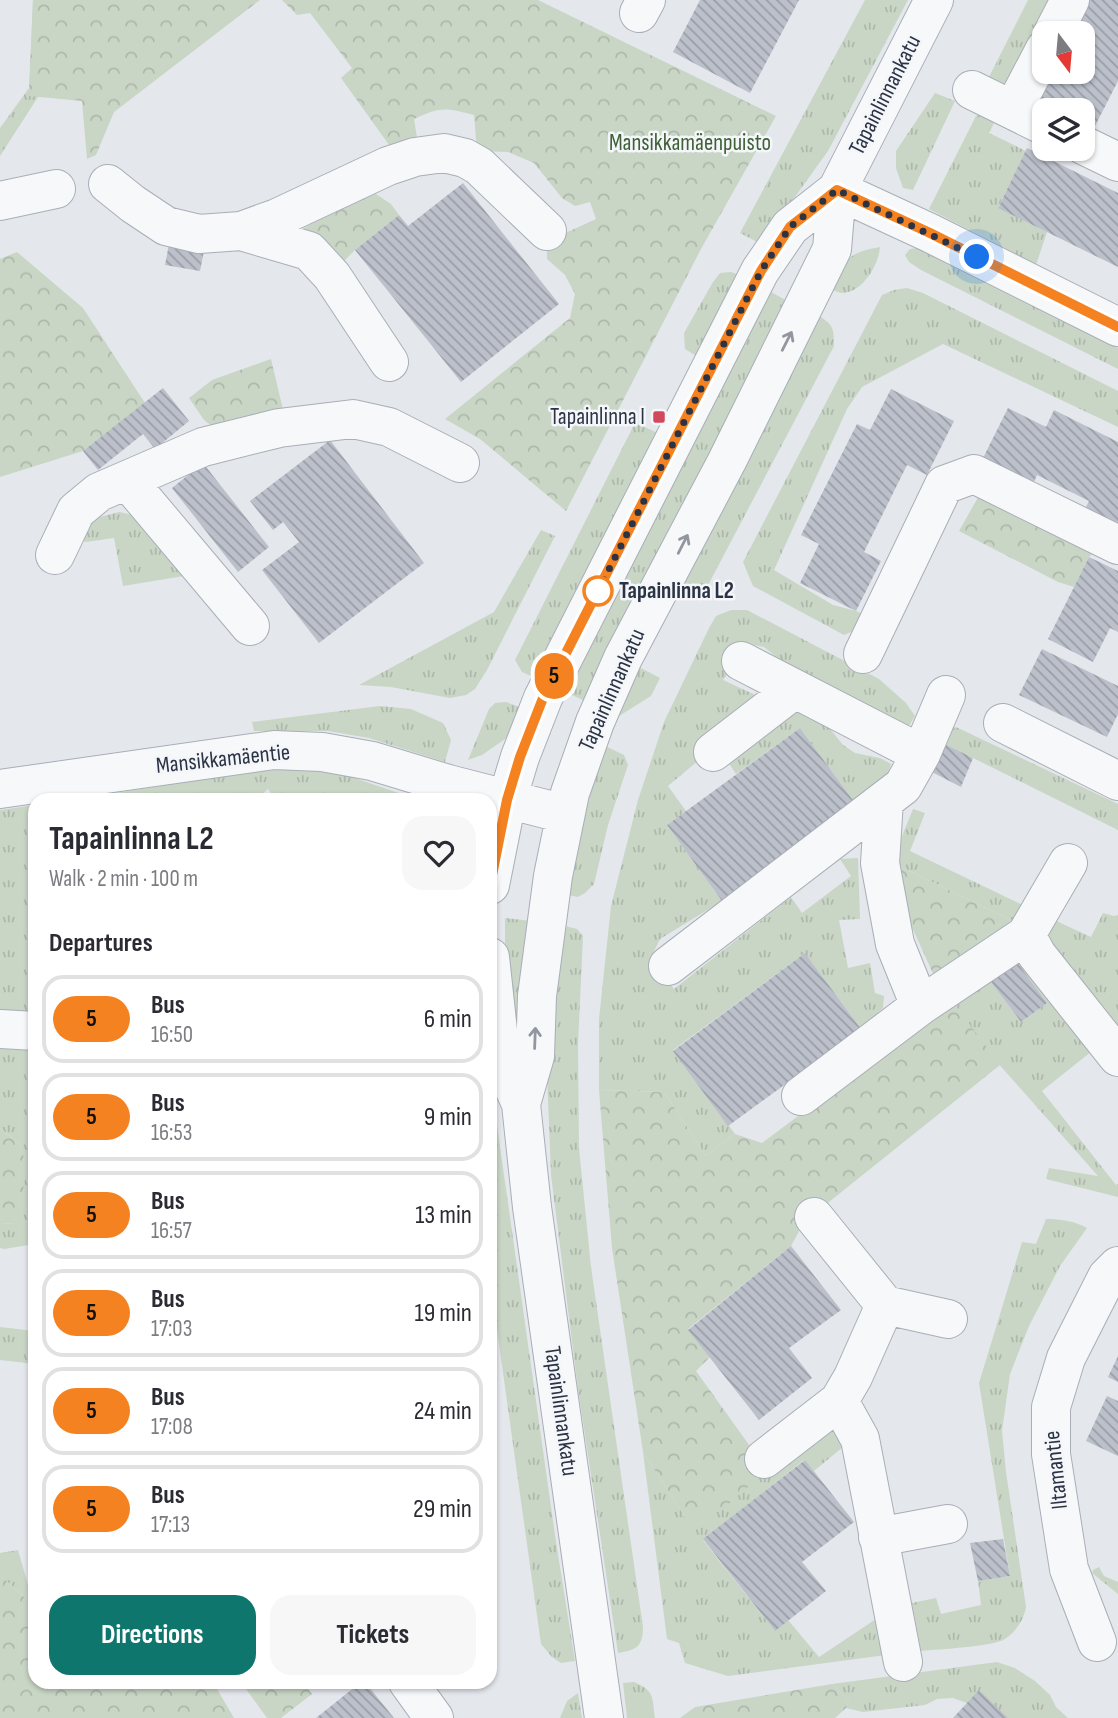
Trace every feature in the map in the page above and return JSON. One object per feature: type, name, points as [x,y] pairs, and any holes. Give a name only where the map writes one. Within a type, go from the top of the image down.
[{"type":"street","name":"Tapainlinnankatu","points":[[521,1104],[535,1056],[537,996],[548,905],[565,814],[595,722],[623,658],[727,461],[832,250],[837,190],[934,0]]},
{"type":"street","points":[[1059,21],[1070,0]]},
{"type":"street","points":[[972,90],[1029,118],[1037,84]]},
{"type":"street","points":[[1095,151],[1118,162]]},
{"type":"street","points":[[108,184],[166,226],[199,234],[241,231],[277,218],[388,166],[415,157],[444,153],[465,158],[479,166],[547,230]]},
{"type":"street","points":[[0,201],[56,189]]},
{"type":"street","name":"Tapainlinnankatu","points":[[497,850],[507,800],[520,757],[543,698],[761,271],[790,227],[837,190]]},
{"type":"street","points":[[837,190],[930,233],[1118,327]]},
{"type":"street","points":[[241,231],[309,251],[332,276],[389,362]]},
{"type":"street","points":[[55,555],[76,511],[99,492],[210,445],[279,428],[353,419],[389,427],[460,463]]},
{"type":"street","points":[[863,654],[918,576],[944,485],[974,474],[1118,545]]},
{"type":"street","points":[[127,480],[250,626]]},
{"type":"street","points":[[741,661],[795,689],[910,785]]},
{"type":"street","points":[[713,752],[795,689]]},
{"type":"street","points":[[920,1006],[895,944],[880,863],[946,695]]},
{"type":"street","points":[[1003,723],[1118,781]]},
{"type":"street","name":"Mansikkamäentie","points":[[0,789],[274,750],[322,752],[372,761],[483,793]]},
{"type":"street","points":[[668,966],[910,785]]},
{"type":"street","name":"Mansikkamäentie","points":[[497,797],[565,814]]},
{"type":"street","points":[[801,1096],[920,1006],[1026,935],[1068,863]]},
{"type":"street","points":[[1026,935],[1037,956],[1118,1057]]},
{"type":"street","name":"Tapainlinnankatu","points":[[497,1022],[501,1059],[521,1104],[532,1206],[604,1718]]},
{"type":"street","points":[[0,1029],[28,1031]]},
{"type":"street","points":[[814,1216],[885,1305],[948,1320]]},
{"type":"street","name":"Iltamantie","points":[[1097,1642],[1069,1569],[1051,1454],[1051,1407],[1066,1358],[1107,1277],[1118,1266]]},
{"type":"street","points":[[764,1459],[839,1401],[853,1377],[885,1305]]},
{"type":"street","points":[[839,1401],[860,1438],[903,1662]]},
{"type":"street","points":[[878,1537],[948,1524]]},
{"type":"street","points":[[413,1689],[434,1718]]},
{"type":"green space","points":[[33,0],[52,93],[38,97],[0,156],[0,128],[29,88]]},
{"type":"green space","points":[[33,0],[260,0],[114,112],[96,155],[87,159],[82,101],[29,96]]},
{"type":"green space","name":"Mansikkamäenpuisto","points":[[282,0],[538,0],[776,116],[701,249],[566,511],[480,439],[445,419],[570,318],[575,294],[565,275],[547,259],[547,244],[596,219],[590,202],[575,206],[562,198],[534,163],[508,152],[477,151],[474,115],[437,110],[423,115],[414,119],[418,144],[392,149],[341,78],[352,68],[310,13],[297,15]]},
{"type":"green space","points":[[865,0],[908,0],[828,151],[761,244],[740,233]]},
{"type":"green space","points":[[1028,0],[1062,0],[1050,21],[1032,21],[1032,52],[1007,96],[989,77]]},
{"type":"green space","points":[[935,93],[955,101],[913,190],[903,188],[896,168],[896,151]]},
{"type":"green space","points":[[984,113],[998,115],[989,133],[1026,151],[998,207],[1047,232],[1036,265],[929,209],[976,116]]},
{"type":"green space","points":[[376,194],[391,204],[399,215],[339,266],[295,233],[361,196]]},
{"type":"green space","points":[[880,247],[873,269],[857,288],[842,293],[832,290],[840,271],[853,255]]},
{"type":"green space","points":[[916,248],[1118,348],[1118,369],[921,270],[909,262],[905,255],[910,249]]},
{"type":"green space","points":[[17,252],[83,308],[145,403],[83,451],[0,477],[0,259]]},
{"type":"green space","points":[[731,272],[745,277],[703,360],[685,349],[684,333],[713,282],[720,273]]},
{"type":"green space","points":[[907,288],[923,293],[1118,391],[1118,427],[943,344],[862,387],[847,409],[774,570],[833,605],[870,617],[860,628],[844,635],[753,586],[743,562],[882,295]]},
{"type":"green space","points":[[769,291],[791,303],[587,702],[563,691]]},
{"type":"green space","points":[[818,315],[832,327],[834,346],[706,589],[696,595],[678,586]]},
{"type":"green space","points":[[271,359],[285,418],[218,431],[204,420],[189,398],[212,380]]},
{"type":"green space","points":[[635,423],[665,436],[538,679],[522,672],[515,660]]},
{"type":"green space","points":[[981,492],[1097,549],[1089,557],[1074,587],[1058,582],[959,531]]},
{"type":"green space","points":[[119,512],[133,515],[184,576],[123,586],[114,538],[86,542],[78,539],[89,520]]},
{"type":"green space","points":[[541,530],[555,536],[475,689],[466,695],[450,698],[391,687],[359,685],[494,612]]},
{"type":"green space","points":[[731,610],[747,610],[879,679],[906,703],[915,716],[907,729],[793,670],[764,647],[749,644],[723,680],[762,698],[705,755],[668,786],[686,811],[667,825],[722,901],[660,939],[650,959],[674,989],[791,897],[802,913],[851,876],[840,859],[858,858],[860,919],[839,920],[848,968],[870,963],[875,993],[884,996],[883,1008],[861,1029],[805,953],[673,1050],[735,1134],[706,1156],[664,1092],[599,1090],[599,1019],[611,906],[638,800],[664,722],[709,628],[716,616]]},
{"type":"green space","points":[[635,665],[660,678],[651,696],[619,716],[615,713]]},
{"type":"green space","points":[[506,702],[522,708],[508,737],[482,755],[468,760],[489,709],[495,703]]},
{"type":"green space","points":[[380,706],[411,709],[443,723],[451,740],[445,762],[369,738],[328,731],[254,731],[252,722]]},
{"type":"green space","points":[[782,707],[815,710],[843,745],[855,753],[880,758],[891,764],[887,777],[855,803],[800,728],[736,774],[722,753]]},
{"type":"green space","points":[[956,727],[1118,804],[1118,830],[943,743],[944,731]]},
{"type":"green space","points":[[603,745],[624,755],[628,765],[608,825],[594,884],[578,897],[563,894],[565,878]]},
{"type":"green space","points":[[311,770],[346,775],[399,793],[271,793],[268,789],[263,793],[115,793],[250,773]]},
{"type":"green space","points":[[28,806],[28,1019],[0,1017],[0,810]]},
{"type":"green space","points":[[913,809],[925,813],[910,851],[1029,908],[1021,925],[899,866],[896,851]]},
{"type":"green space","points":[[899,866],[1021,925],[935,978],[907,916]]},
{"type":"green space","points":[[1103,913],[1118,915],[1118,1031],[1041,938],[1052,919],[1091,937]]},
{"type":"green space","points":[[505,918],[531,921],[520,1057],[505,990]]},
{"type":"green space","points":[[557,924],[577,929],[583,936],[578,1045],[579,1148],[591,1267],[643,1627],[640,1643],[630,1650],[618,1653],[578,1389],[551,1175],[547,1074]]},
{"type":"green space","points":[[1014,958],[1027,959],[1097,1047],[1042,1091],[1116,1185],[1118,1184],[1118,1197],[1046,1179],[1049,1168],[1098,1176],[996,1061],[952,1001],[988,978],[1021,1022],[1047,1003]]},
{"type":"green space","points":[[952,1001],[1000,1065],[804,1222],[791,1246],[688,1329],[710,1357],[696,1371],[767,1470],[724,1508],[685,1517],[643,1452],[612,1248],[599,1090],[664,1092],[706,1156],[735,1134],[762,1143]]},
{"type":"green space","points":[[0,1041],[28,1042],[28,1245],[4,1249],[0,1248],[0,1224],[16,1223],[22,1146],[0,1128]]},
{"type":"green space","points":[[497,1125],[575,1661],[561,1663],[541,1644],[497,1330]]},
{"type":"green space","points":[[0,1128],[22,1146],[26,1175],[16,1223],[0,1224]]},
{"type":"green space","points":[[1046,1219],[1067,1221],[1087,1228],[1060,1266],[1029,1326],[1010,1374],[1002,1431],[1025,1612],[1013,1633],[998,1642],[921,1651],[912,1603],[936,1598],[941,1614],[981,1605],[978,1581],[1010,1576],[979,1383],[1022,1242],[1036,1244]]},
{"type":"green space","points":[[0,1327],[28,1330],[28,1363],[0,1360]]},
{"type":"green space","points":[[829,1425],[843,1447],[814,1471],[804,1460],[703,1540],[774,1630],[788,1620],[819,1657],[882,1615],[886,1655],[728,1676],[685,1663],[679,1643],[667,1639],[643,1452],[685,1517],[767,1470]]},
{"type":"green space","points":[[18,1550],[28,1585],[28,1601],[0,1575],[0,1553]]},
{"type":"green space","points":[[1099,1567],[1104,1576],[1118,1582],[1118,1594],[1092,1573]]},
{"type":"green space","points":[[0,1575],[28,1601],[28,1689],[217,1689],[234,1718],[0,1718]]},
{"type":"green space","points":[[997,1662],[1015,1668],[1035,1681],[1068,1718],[1008,1718],[953,1698],[937,1699],[925,1705],[863,1712],[846,1708],[849,1701],[832,1684]]},
{"type":"green space","points":[[634,1682],[646,1688],[651,1695],[655,1718],[627,1718],[623,1683]]},
{"type":"green space","points":[[832,1684],[849,1701],[846,1708],[835,1718],[680,1718],[695,1707]]},
{"type":"green space","points":[[246,1689],[308,1689],[312,1694],[281,1718],[267,1718]]},
{"type":"green space","points":[[578,1693],[582,1718],[560,1718],[567,1701]]},
{"type":"building","points":[[700,0],[799,0],[750,93],[673,52]]},
{"type":"building","points":[[1079,0],[1118,0],[1118,81],[1095,126],[1095,98],[1028,99],[1037,84],[1096,84],[1096,21],[1068,21]]},
{"type":"building","points":[[1027,148],[1032,150],[1032,161],[1053,161],[1118,193],[1118,267],[998,208]]},
{"type":"building","points":[[463,183],[559,304],[461,382],[355,250],[399,215],[408,226]]},
{"type":"building","points":[[169,244],[204,251],[200,271],[165,265]]},
{"type":"building","points":[[163,388],[189,421],[155,449],[143,434],[98,470],[83,451]]},
{"type":"building","points":[[891,389],[954,421],[927,475],[907,465],[864,552],[881,561],[856,611],[800,583],[819,544],[801,535],[857,424],[870,430]]},
{"type":"building","points":[[1008,408],[1046,427],[1054,410],[1118,442],[1118,535],[1081,517],[1089,501],[1037,475],[1031,489],[980,464]]},
{"type":"building","points":[[330,440],[424,563],[319,643],[262,570],[299,542],[283,522],[273,530],[250,501]]},
{"type":"building","points":[[203,463],[269,547],[238,572],[172,488]]},
{"type":"building","points":[[1089,557],[1118,571],[1118,632],[1110,628],[1093,662],[1048,639]]},
{"type":"building","points":[[1042,649],[1118,686],[1118,714],[1107,737],[1019,695]]},
{"type":"building","points":[[800,728],[855,803],[722,901],[667,825]]},
{"type":"building","points":[[943,743],[973,758],[961,787],[930,771]]},
{"type":"building","points":[[805,953],[861,1029],[728,1126],[673,1051]]},
{"type":"building","points":[[1014,958],[1047,1003],[1021,1022],[988,978]]},
{"type":"building","points":[[791,1246],[841,1310],[789,1348],[812,1378],[759,1420],[688,1330]]},
{"type":"building","points":[[1118,1356],[1118,1382],[1108,1377]]},
{"type":"building","points":[[1107,1396],[1118,1401],[1118,1456],[1086,1441]]},
{"type":"building","points":[[805,1460],[854,1522],[802,1562],[826,1591],[775,1631],[703,1539]]},
{"type":"building","points":[[1003,1539],[1010,1576],[978,1581],[970,1543]]},
{"type":"building","points":[[352,1689],[371,1689],[394,1718],[316,1718]]},
{"type":"building","points":[[979,1690],[1008,1718],[953,1718]]},
{"type":"bus line","name":"5","points":[[497,850],[507,800],[520,757],[543,698],[761,271],[790,227],[837,190],[930,233],[1118,327]]},
{"type":"place","name":"Tapainlinna I","points":[[659,417]]},
{"type":"place","name":"Tapainlinna L2","points":[[598,591]]},
{"type":"route","points":[[598,591],[761,271],[790,227],[837,190],[977,257]]}]
